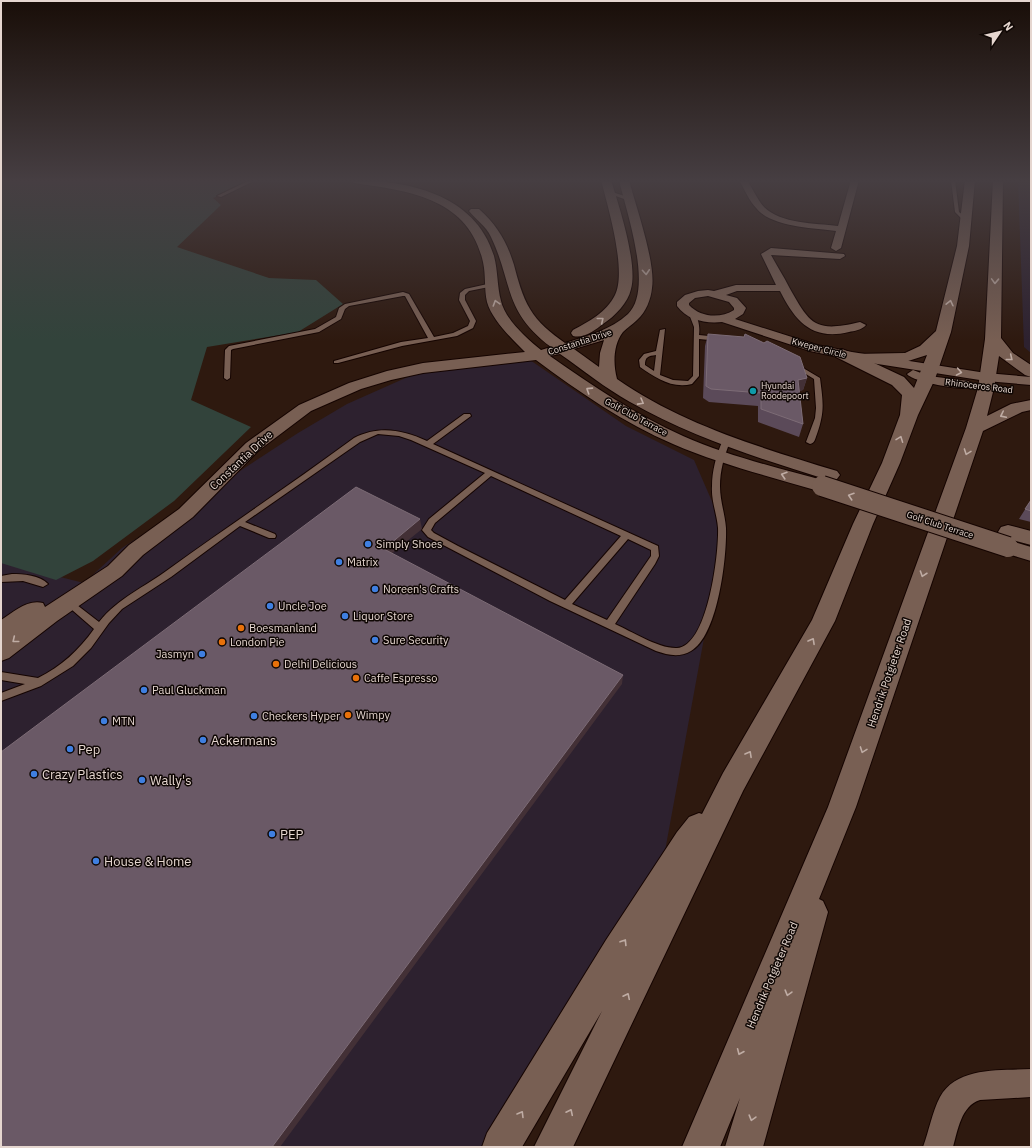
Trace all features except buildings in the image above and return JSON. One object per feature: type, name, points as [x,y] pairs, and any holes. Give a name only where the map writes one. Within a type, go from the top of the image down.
[{"type":"main road","points":[[552,1147],[733,782],[823,621],[863,524],[891,463],[909,415],[929,373],[943,332],[964,234]]},
{"type":"main road","name":"Hendrik Potgieter Road","points":[[701,1147],[842,807],[975,428],[986,382],[993,339],[996,234]]},
{"type":"main road","points":[[847,355],[891,358],[915,355],[926,349],[943,332]]},
{"type":"main road","points":[[993,339],[1007,356],[1031,372]]},
{"type":"main road","points":[[847,355],[898,380],[910,394],[909,415]]},
{"type":"main road","points":[[975,428],[1017,408],[1031,405]]},
{"type":"main road","points":[[500,1147],[618,952],[683,849],[733,782]]},
{"type":"main road","points":[[744,1147],[842,807]]},
{"type":"street","name":"Golf Club Terrace","points":[[479,234],[490,266],[495,306],[534,350],[617,408],[680,440],[723,449],[1008,540]]},
{"type":"street","name":"Golf Club Terrace","points":[[496,234],[516,291],[526,314],[558,344],[633,398],[723,449]]},
{"type":"street","name":"Constantia Drive","points":[[558,344],[593,326],[608,313],[623,294],[625,287],[625,269],[618,234]]},
{"type":"street","name":"Constantia Drive","points":[[1,652],[48,615],[115,571],[136,550],[164,531],[186,513],[252,448],[276,428],[305,408],[355,386],[388,376],[423,368],[499,358],[619,328],[634,316],[641,306],[646,287],[646,268],[637,234]]},
{"type":"street","points":[[840,234],[838,252],[768,251],[766,254],[801,317],[810,324],[828,330],[844,330],[860,325]]},
{"type":"street","points":[[492,285],[512,278]]},
{"type":"street","points":[[492,285],[516,291]]},
{"type":"street","points":[[692,314],[683,306],[683,302],[686,298],[699,294],[717,294],[736,288],[748,289]]},
{"type":"street","points":[[717,294],[733,300],[740,290],[785,288]]},
{"type":"street","name":"Kweper Circle","points":[[692,314],[710,319],[724,319],[735,316],[739,312],[740,308],[733,300]]},
{"type":"street","name":"Kweper Circle","points":[[739,312],[770,334]]},
{"type":"street","name":"Kweper Circle","points":[[724,319],[814,348],[929,373]]},
{"type":"street","points":[[609,381],[605,364],[607,352],[609,344],[619,328]]},
{"type":"street","name":"Rhinoceros Road","points":[[929,373],[986,382],[1031,392]]},
{"type":"street","name":"Rhinoceros Road","points":[[986,382],[1031,381]]},
{"type":"street","points":[[1008,540],[1031,538]]},
{"type":"street","points":[[1008,540],[1031,554]]},
{"type":"street","name":"Constantia Drive","points":[[1,631],[88,575],[119,557],[136,550]]},
{"type":"street","points":[[938,1147],[951,1106],[964,1091],[980,1086],[1018,1083]]},
{"type":"lane","points":[[336,362],[389,346],[455,335],[471,327],[473,321],[462,300],[462,294],[467,290],[492,285]]},
{"type":"lane","points":[[227,378],[228,350],[231,347],[317,331],[339,318],[342,308],[347,305],[403,294],[407,295],[432,338]]},
{"type":"lane","points":[[658,352],[646,355],[642,360],[642,366],[664,381],[677,384],[690,383],[696,376],[697,327],[692,314]]},
{"type":"lane","points":[[697,327],[710,319]]},
{"type":"lane","points":[[657,376],[658,352],[663,330]]},
{"type":"lane","points":[[696,337],[724,340]]},
{"type":"lane","points":[[788,362],[817,378],[820,408],[819,418],[810,442]]},
{"type":"lane","points":[[428,445],[467,416]]},
{"type":"lane","points":[[1,697],[41,682],[75,659],[117,608],[136,594],[163,578],[365,435],[375,432],[391,431],[414,438],[489,474],[655,548],[655,556],[651,564],[609,625]]},
{"type":"lane","points":[[489,474],[432,521],[426,530],[431,535],[454,548],[609,625],[668,651],[679,652],[688,649],[694,643],[710,616],[719,570],[722,530],[716,495],[723,449]]},
{"type":"lane","points":[[240,523],[272,536]]},
{"type":"lane","points":[[567,604],[627,535]]},
{"type":"lane","points":[[1,579],[27,577],[44,584]]},
{"type":"lane","points":[[74,607],[100,628]]},
{"type":"lane","points":[[1,676],[41,682]]},
{"type":"shaded area","points":[[1020,234],[1031,234],[1031,353],[1024,347]]},
{"type":"shaded area","points":[[530,360],[626,426],[694,460],[724,529],[663,862],[488,1147],[1,1147],[1,562],[84,583],[122,548],[298,433],[347,404],[428,368]]},
{"type":"green space","points":[[1,234],[191,234],[177,247],[269,278],[316,280],[343,304],[298,332],[207,347],[191,400],[251,427],[174,501],[93,561],[56,580],[1,563]]},
{"type":"place","name":"Hyundai Roodepoort","points":[[753,391]]},
{"type":"place","name":"Simply Shoes","points":[[368,544]]},
{"type":"place","name":"Matrix","points":[[339,562]]},
{"type":"place","name":"Noreen's Crafts","points":[[375,589]]},
{"type":"place","name":"Uncle Joe","points":[[270,606]]},
{"type":"place","name":"Liquor Store","points":[[345,616]]},
{"type":"place","name":"Boesmanland","points":[[241,628]]},
{"type":"place","name":"Sure Security","points":[[375,640]]},
{"type":"place","name":"London Pie","points":[[222,642]]},
{"type":"place","name":"Jasmyn","points":[[202,654]]},
{"type":"place","name":"Delhi Delicious","points":[[276,664]]},
{"type":"place","name":"Caffe Espresso","points":[[356,678]]},
{"type":"place","name":"Paul Gluckman","points":[[144,690]]},
{"type":"place","name":"Wimpy","points":[[348,715]]},
{"type":"place","name":"Checkers Hyper","points":[[254,716]]},
{"type":"place","name":"MTN","points":[[104,721]]},
{"type":"place","name":"Ackermans","points":[[203,740]]},
{"type":"place","name":"Pep","points":[[70,749]]},
{"type":"place","name":"Crazy Plastics","points":[[34,774]]},
{"type":"place","name":"Wally's","points":[[142,780]]},
{"type":"place","name":"PEP","points":[[272,834]]},
{"type":"place","name":"House & Home","points":[[96,861]]}]
